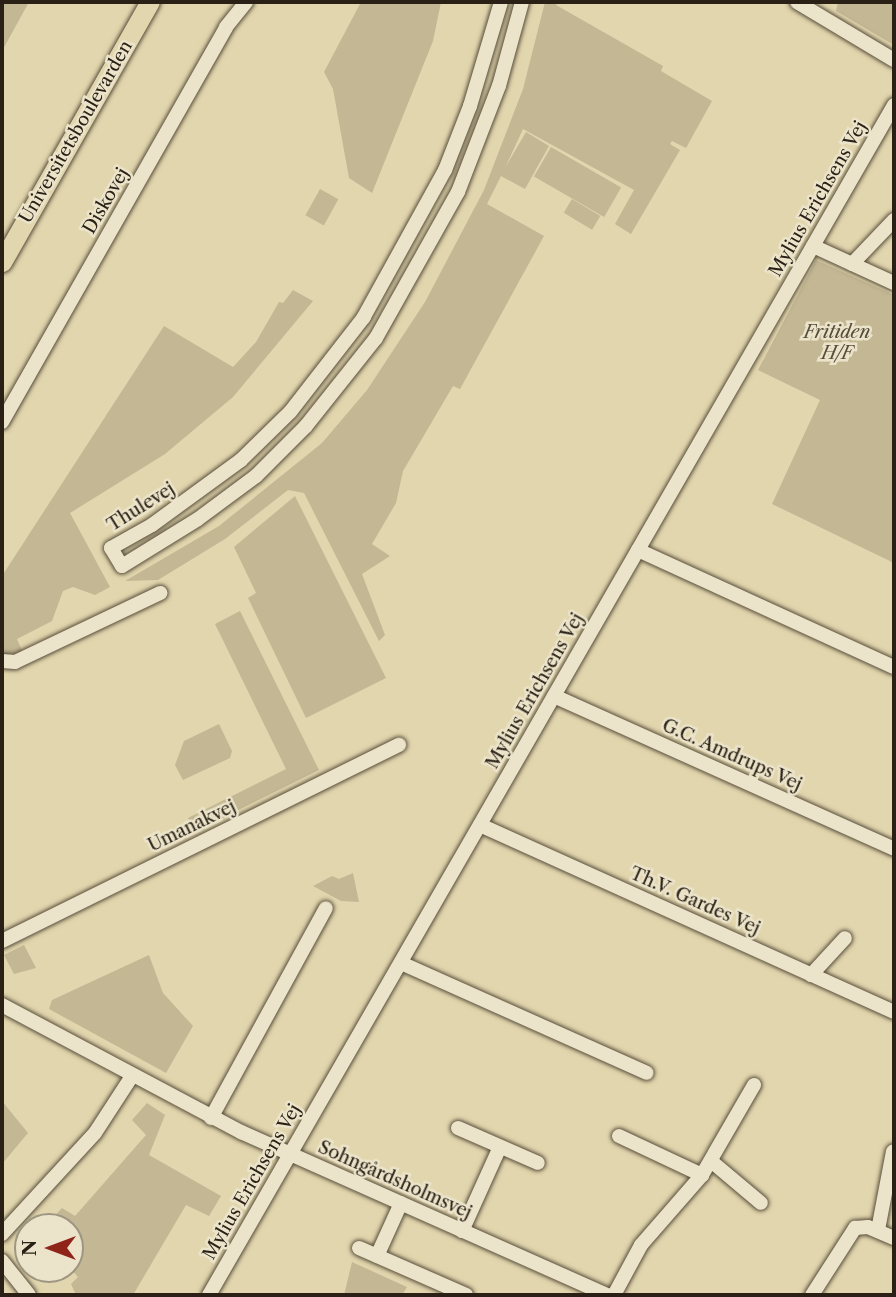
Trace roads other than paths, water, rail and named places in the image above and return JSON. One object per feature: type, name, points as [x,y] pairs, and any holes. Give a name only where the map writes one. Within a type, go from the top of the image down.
[{"type":"main road","name":"Universitetsboulevarden","points":[[2,262],[150,2]]},
{"type":"street","name":"Diskovej","points":[[2,422],[226,27],[246,2]]},
{"type":"street","points":[[797,2],[894,60]]},
{"type":"street","name":"Thulevej","points":[[501,4],[521,7],[485,125],[437,235],[376,338],[293,439],[207,513],[122,566],[111,548],[194,496],[241,460],[290,412],[364,317],[418,225],[466,118],[501,4]]},
{"type":"street","name":"Mylius Erichsens Vej","points":[[209,1295],[894,106]]},
{"type":"street","points":[[466,118],[485,125]]},
{"type":"street","points":[[852,264],[894,220]]},
{"type":"street","points":[[418,225],[437,235]]},
{"type":"street","points":[[813,246],[894,283]]},
{"type":"street","points":[[638,551],[894,667]]},
{"type":"street","points":[[2,661],[15,662],[160,593]]},
{"type":"street","name":"G.C. Amdrups Vej","points":[[554,696],[894,849]]},
{"type":"street","name":"Umanakvej","points":[[2,942],[399,745]]},
{"type":"street","name":"Th.V. Gardes Vej","points":[[480,825],[894,1012]]},
{"type":"street","points":[[211,1118],[326,908]]},
{"type":"street","points":[[811,975],[845,938]]},
{"type":"street","points":[[401,963],[647,1073]]},
{"type":"street","name":"Sohngårdsholmsvej","points":[[2,999],[23,1014],[211,1118],[607,1295]]},
{"type":"street","name":"Sohngårdsholmsvej","points":[[2,1005],[23,1014]]},
{"type":"street","points":[[2,1234],[95,1133],[132,1076]]},
{"type":"street","points":[[614,1295],[641,1245],[702,1175],[754,1085]]},
{"type":"street","points":[[458,1128],[538,1163]]},
{"type":"street","points":[[619,1136],[702,1175]]},
{"type":"street","points":[[462,1231],[500,1147]]},
{"type":"street","points":[[878,1230],[893,1151]]},
{"type":"street","points":[[711,1161],[761,1203]]},
{"type":"street","points":[[377,1256],[401,1203]]},
{"type":"street","points":[[812,1295],[855,1228],[878,1230],[894,1238]]},
{"type":"street","points":[[359,1248],[466,1295]]},
{"type":"street","points":[[2,1261],[29,1295]]},
{"type":"park label","name":"Fritiden H/F","points":[[837,343]]}]
